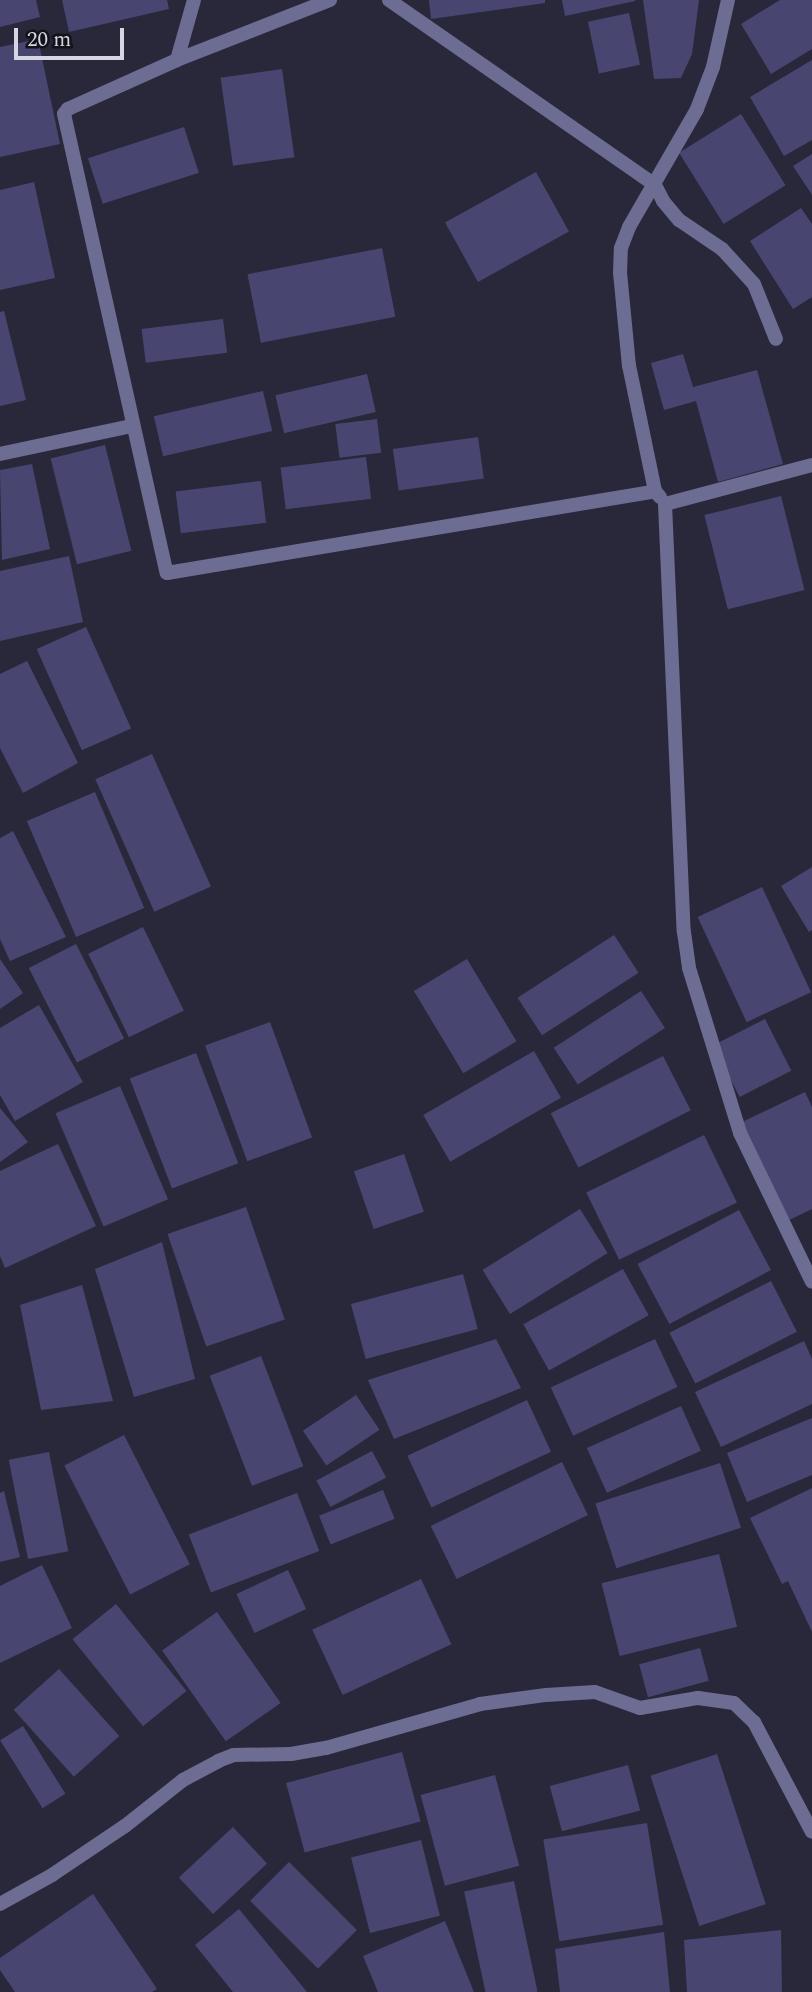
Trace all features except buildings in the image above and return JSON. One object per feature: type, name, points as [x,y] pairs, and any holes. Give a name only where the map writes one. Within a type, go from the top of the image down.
[{"type":"street","points":[[177,60],[194,0]]},
{"type":"street","points":[[330,0],[177,60],[68,108],[63,120],[165,569],[170,575],[655,491]]},
{"type":"street","points":[[389,0],[655,185],[679,220],[722,249],[754,284],[776,339]]},
{"type":"street","points":[[728,0],[713,67],[697,109],[629,227],[621,248],[620,273],[629,366],[655,491],[665,504],[684,932],[689,968],[740,1133],[812,1282]]},
{"type":"street","points":[[0,454],[132,426]]},
{"type":"street","points":[[665,504],[812,465]]},
{"type":"street","points":[[798,1255],[812,1245]]},
{"type":"street","points":[[0,1905],[52,1875],[125,1826],[184,1780],[218,1761],[234,1755],[291,1754],[326,1748],[480,1704],[546,1695],[595,1692],[640,1708],[698,1698],[734,1703],[754,1721],[812,1832]]}]
